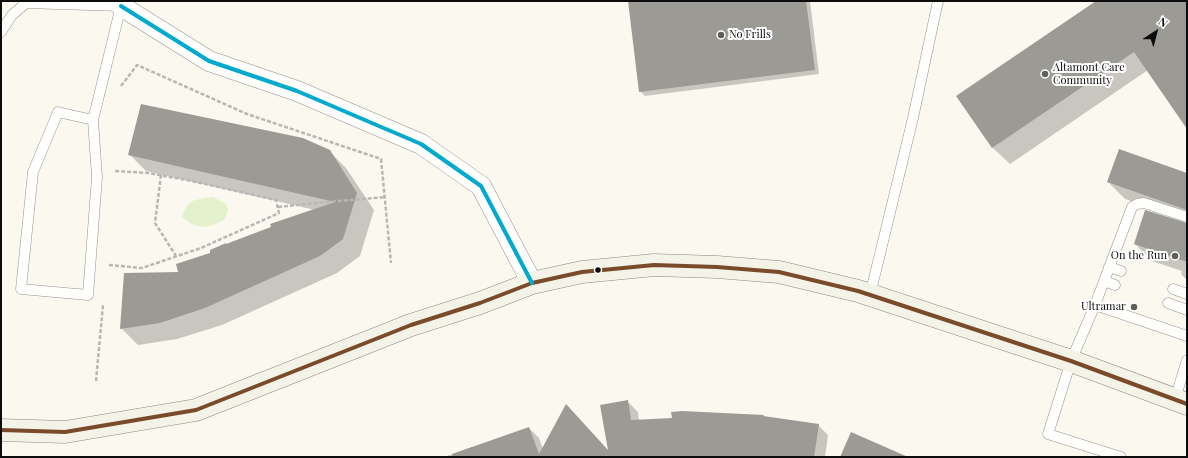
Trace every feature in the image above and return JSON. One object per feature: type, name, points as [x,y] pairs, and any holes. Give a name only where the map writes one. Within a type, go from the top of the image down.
[{"type":"street","points":[[121,6],[209,61],[297,90],[421,144],[481,186],[532,283]]},
{"type":"street","points":[[1,430],[65,432],[196,410],[411,325],[480,303],[532,283],[582,272],[654,265],[717,267],[779,272],[858,291],[1071,361],[1181,402]]},
{"type":"lane","points":[[870,295],[913,118],[938,1]]},
{"type":"lane","points":[[1,32],[12,15],[26,3],[121,6],[93,120],[98,177],[88,295],[21,289],[33,172],[58,112],[93,120]]},
{"type":"lane","points":[[1121,457],[1048,434],[1071,361],[1095,305],[1132,207],[1137,204],[1144,203],[1187,217]]},
{"type":"lane","points":[[1109,267],[1121,271]]},
{"type":"lane","points":[[1104,281],[1116,285]]},
{"type":"lane","points":[[1172,289],[1187,294]]},
{"type":"lane","points":[[1168,303],[1187,310]]},
{"type":"lane","points":[[1095,305],[1187,336]]},
{"type":"lane","points":[[1181,402],[1187,360]]},
{"type":"path","points":[[118,90],[137,65],[247,114],[381,159],[391,263]]},
{"type":"path","points":[[106,262],[106,265],[142,268],[201,248],[279,213],[276,200],[161,175],[109,171]]},
{"type":"path","points":[[161,175],[155,223],[176,256]]},
{"type":"path","points":[[278,208],[385,197]]},
{"type":"path","points":[[96,381],[103,304]]},
{"type":"green space","points":[[213,197],[226,204],[228,210],[225,219],[213,225],[203,227],[193,224],[182,217],[187,206],[193,201]]},
{"type":"building","name":"No Frills","points":[[628,1],[806,1],[815,70],[639,92]]},
{"type":"building","name":"Altamont Care Community","points":[[1096,1],[1187,1],[1187,129],[1134,52],[992,148],[956,96]]},
{"type":"building","points":[[141,104],[303,138],[330,150],[357,193],[343,239],[320,256],[205,308],[160,323],[120,329],[124,273],[178,272],[176,264],[210,253],[210,250],[226,243],[271,227],[270,224],[335,202],[128,155]]},
{"type":"building","points":[[1119,149],[1187,173],[1187,210],[1107,182]]},
{"type":"building","points":[[1145,210],[1187,223],[1187,262],[1134,244]]},
{"type":"building","points":[[628,400],[631,420],[672,418],[671,412],[682,411],[764,415],[763,416],[819,424],[814,457],[453,457],[452,454],[529,427],[539,454],[566,404],[608,450],[600,405]]},
{"type":"building","points":[[851,432],[908,457],[840,457]]},
{"type":"transit line","points":[[121,6],[209,61],[297,91],[421,144],[481,186],[532,283]]},
{"type":"transit line","points":[[1,430],[65,432],[196,410],[411,325],[480,303],[532,283],[582,272],[654,265],[717,267],[779,272],[858,291],[1071,361],[1187,404]]},
{"type":"place","name":"No Frills","points":[[721,35]]},
{"type":"place","name":"Altamont Care Community","points":[[1045,74]]},
{"type":"place","name":"On the Run","points":[[1175,256]]},
{"type":"place","name":"Ultramar","points":[[1134,307]]}]
